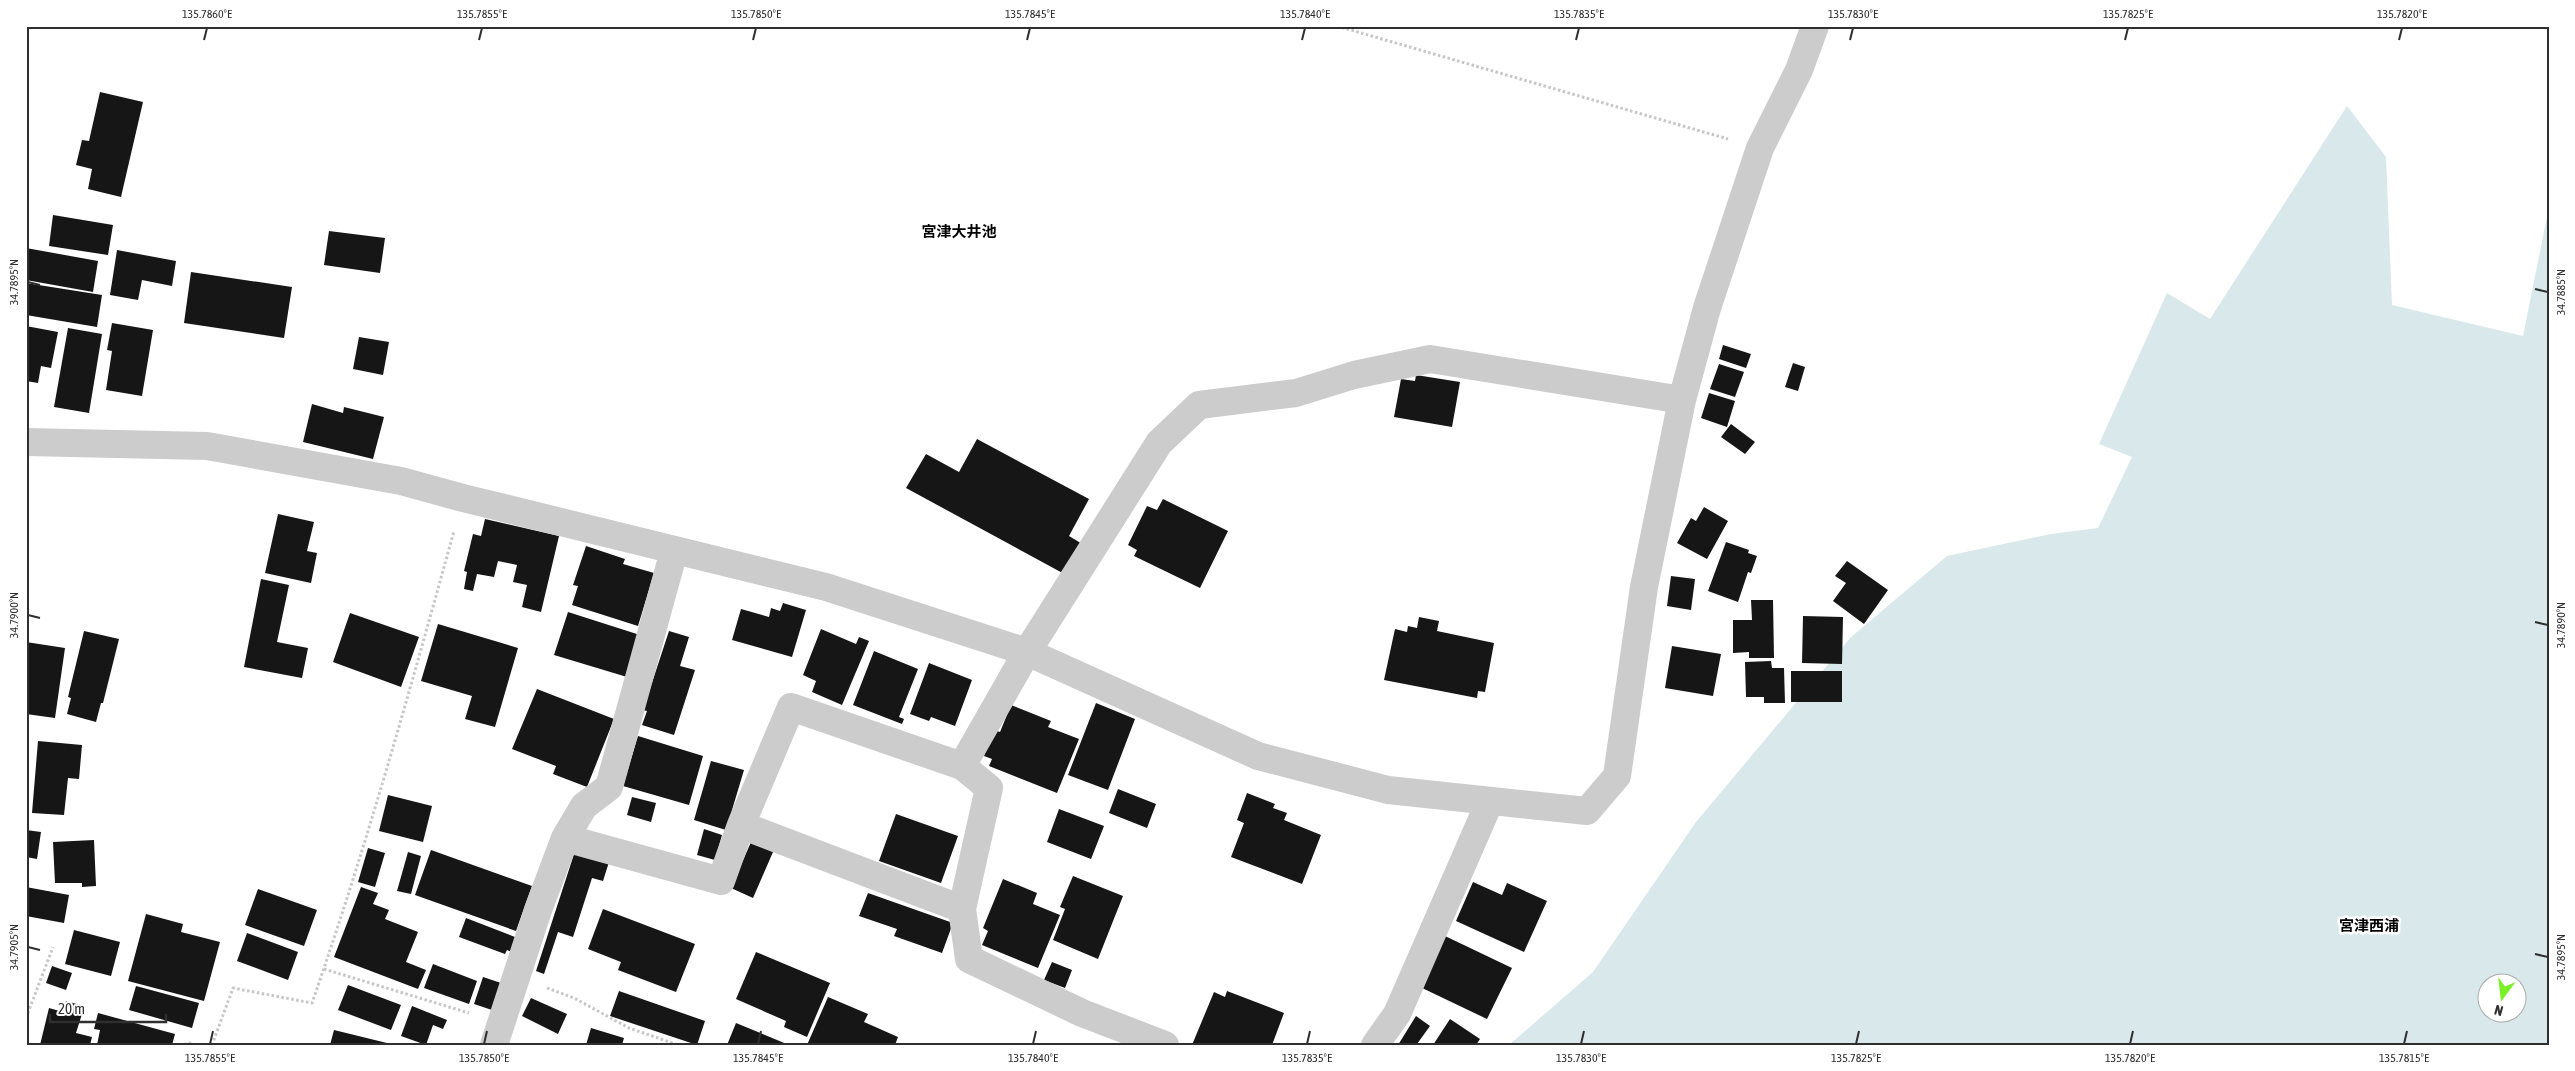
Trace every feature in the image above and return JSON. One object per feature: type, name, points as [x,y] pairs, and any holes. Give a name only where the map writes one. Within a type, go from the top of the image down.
[{"type":"street","points":[[26,442],[207,446],[402,481],[674,551],[826,586],[1027,652],[1258,756],[1388,790],[1588,811],[1616,776],[1644,588],[1682,400],[1707,308],[1760,148],[1799,70],[1815,26]]},
{"type":"street","points":[[962,766],[1027,652],[1159,443],[1199,405],[1296,393],[1354,375],[1430,360],[1682,400]]},
{"type":"street","points":[[498,1034],[565,838],[584,806],[609,786],[674,551]]},
{"type":"street","points":[[565,838],[721,881],[741,825],[791,707],[962,766],[989,788],[962,909],[969,959],[1082,1013],[1165,1045]]},
{"type":"street","points":[[1375,1045],[1397,1014],[1490,800]]},
{"type":"street","points":[[741,825],[962,909]]},
{"type":"path","points":[[1337,26],[1760,148]]},
{"type":"path","points":[[212,1045],[233,988],[312,1004],[341,921],[407,699],[463,498]]},
{"type":"path","points":[[26,1018],[53,947]]},
{"type":"path","points":[[324,969],[498,1034]]},
{"type":"path","points":[[516,977],[574,998],[628,1028],[678,1045]]},
{"type":"path","points":[[186,1045],[187,1042],[196,1045]]},
{"type":"shaded area","points":[[2347,106],[2386,157],[2392,305],[2523,336],[2549,207],[2549,1045],[1509,1045],[1593,972],[1696,822],[1851,637],[1947,556],[2051,534],[2098,528],[2132,457],[2099,444],[2167,293],[2210,319]]},
{"type":"building","points":[[100,92],[143,102],[121,197],[88,189],[92,169],[76,165],[82,140],[89,141]]},
{"type":"building","points":[[53,215],[113,225],[108,255],[49,246]]},
{"type":"building","points":[[329,231],[385,238],[380,273],[324,265]]},
{"type":"building","points":[[26,248],[98,261],[93,292],[26,280]]},
{"type":"building","points":[[117,250],[176,261],[172,286],[142,280],[138,300],[110,295]]},
{"type":"building","points":[[191,272],[292,287],[284,338],[184,323]]},
{"type":"building","points":[[26,283],[102,295],[97,327],[26,315]]},
{"type":"building","points":[[112,323],[153,330],[142,396],[106,390],[112,351],[107,350]]},
{"type":"building","points":[[26,326],[58,332],[51,368],[41,366],[38,383],[26,381]]},
{"type":"building","points":[[68,328],[102,334],[89,413],[54,407]]},
{"type":"building","points":[[359,337],[389,342],[383,375],[353,369]]},
{"type":"building","points":[[1723,345],[1751,354],[1746,368],[1719,359]]},
{"type":"building","points":[[1793,363],[1805,367],[1798,391],[1785,387]]},
{"type":"building","points":[[1719,364],[1744,372],[1735,397],[1710,389]]},
{"type":"building","points":[[1416,375],[1460,382],[1452,427],[1394,417],[1401,379],[1415,381]]},
{"type":"building","points":[[1709,393],[1735,401],[1727,427],[1701,418]]},
{"type":"building","points":[[312,404],[343,413],[344,407],[384,417],[373,459],[303,442]]},
{"type":"building","points":[[1731,424],[1755,442],[1745,454],[1721,437]]},
{"type":"building","points":[[977,439],[1089,499],[1069,536],[1084,545],[1068,576],[906,488],[926,454],[959,472]]},
{"type":"building","points":[[1163,499],[1228,531],[1200,588],[1134,556],[1137,550],[1128,545],[1147,506],[1157,510]]},
{"type":"building","points":[[1704,507],[1728,521],[1707,559],[1677,543],[1691,518],[1696,521]]},
{"type":"building","points":[[278,514],[314,522],[307,551],[317,553],[311,583],[265,573]]},
{"type":"building","points":[[485,519],[559,536],[541,612],[522,607],[527,585],[513,582],[517,565],[498,561],[494,577],[477,574],[473,591],[464,589],[467,572],[464,571],[473,534],[481,536]]},
{"type":"building","points":[[1726,542],[1749,550],[1748,553],[1757,556],[1751,573],[1748,572],[1738,602],[1708,591]]},
{"type":"building","points":[[586,546],[625,559],[623,564],[654,573],[638,626],[572,605],[578,586],[573,585]]},
{"type":"building","points":[[1847,561],[1888,590],[1864,624],[1833,601],[1846,583],[1835,576]]},
{"type":"building","points":[[1671,576],[1695,579],[1691,610],[1667,606]]},
{"type":"building","points":[[261,579],[289,585],[277,642],[308,648],[302,678],[244,667]]},
{"type":"building","points":[[1751,600],[1773,600],[1774,658],[1749,658],[1749,652],[1733,653],[1733,620],[1752,620]]},
{"type":"building","points":[[783,603],[806,610],[792,657],[732,640],[741,609],[769,617],[771,608],[780,611]]},
{"type":"building","points":[[568,612],[640,635],[627,677],[554,655]]},
{"type":"building","points":[[350,613],[419,637],[401,687],[333,662]]},
{"type":"building","points":[[1803,616],[1843,617],[1842,664],[1802,663]]},
{"type":"building","points":[[1419,617],[1439,621],[1437,631],[1494,643],[1485,692],[1478,691],[1477,698],[1384,680],[1395,629],[1407,632],[1408,626],[1417,628]]},
{"type":"building","points":[[438,624],[518,648],[495,727],[465,719],[472,696],[421,681]]},
{"type":"building","points":[[821,629],[856,644],[859,637],[869,641],[842,705],[812,692],[816,681],[803,675]]},
{"type":"building","points":[[84,631],[119,639],[103,703],[101,703],[96,722],[67,714],[71,698],[68,697]]},
{"type":"building","points":[[669,631],[689,637],[680,666],[695,670],[674,735],[642,725],[647,711],[643,710]]},
{"type":"building","points":[[26,642],[65,648],[55,718],[26,714]]},
{"type":"building","points":[[1672,646],[1721,654],[1713,696],[1665,688]]},
{"type":"building","points":[[874,651],[918,669],[899,717],[904,719],[902,724],[853,705]]},
{"type":"building","points":[[1771,661],[1772,668],[1784,668],[1785,703],[1764,703],[1764,697],[1746,697],[1745,662]]},
{"type":"building","points":[[929,663],[972,680],[955,726],[931,717],[929,721],[910,714]]},
{"type":"building","points":[[1791,671],[1842,671],[1842,702],[1791,702]]},
{"type":"building","points":[[537,689],[614,719],[587,787],[553,774],[556,766],[512,749]]},
{"type":"building","points":[[1096,703],[1135,719],[1108,790],[1068,775]]},
{"type":"building","points":[[1011,705],[1051,721],[1048,727],[1079,739],[1057,793],[989,766],[992,759],[984,756],[994,730],[1000,732]]},
{"type":"building","points":[[638,736],[703,756],[689,805],[623,786]]},
{"type":"building","points":[[38,741],[82,745],[79,779],[68,778],[64,815],[32,813]]},
{"type":"building","points":[[711,761],[744,770],[726,830],[694,820]]},
{"type":"building","points":[[1118,789],[1156,804],[1147,828],[1109,813]]},
{"type":"building","points":[[1247,793],[1275,804],[1273,808],[1287,813],[1284,820],[1321,835],[1302,884],[1231,857],[1244,823],[1237,820]]},
{"type":"building","points":[[388,795],[432,806],[423,842],[379,831]]},
{"type":"building","points":[[632,797],[656,803],[651,822],[627,815]]},
{"type":"building","points":[[1059,809],[1104,826],[1091,859],[1047,842]]},
{"type":"building","points":[[896,814],[958,836],[941,883],[879,861]]},
{"type":"building","points":[[704,829],[722,835],[715,860],[697,855]]},
{"type":"building","points":[[26,830],[41,832],[37,859],[26,857]]},
{"type":"building","points":[[94,840],[96,886],[82,887],[82,883],[55,883],[53,842]]},
{"type":"building","points":[[751,842],[773,852],[753,898],[731,888]]},
{"type":"building","points":[[368,848],[385,853],[375,887],[358,882]]},
{"type":"building","points":[[431,850],[532,886],[516,931],[415,895]]},
{"type":"building","points":[[575,851],[609,862],[603,881],[592,878],[573,937],[558,932],[544,974],[536,971]]},
{"type":"building","points":[[408,852],[421,856],[411,894],[397,891]]},
{"type":"building","points":[[1073,876],[1123,896],[1098,959],[1053,940],[1065,909],[1060,907]]},
{"type":"building","points":[[1003,879],[1037,893],[1033,904],[1060,915],[1038,968],[982,945],[988,931],[983,928]]},
{"type":"building","points":[[1473,882],[1502,895],[1507,883],[1547,901],[1524,952],[1456,921]]},
{"type":"building","points":[[26,887],[69,895],[64,923],[26,916]]},
{"type":"building","points":[[361,887],[378,893],[373,904],[389,910],[385,919],[418,932],[406,962],[426,970],[418,989],[334,957]]},
{"type":"building","points":[[258,889],[317,910],[304,946],[245,925]]},
{"type":"building","points":[[868,893],[953,923],[942,953],[894,936],[897,929],[859,916]]},
{"type":"building","points":[[603,909],[695,944],[676,992],[618,970],[621,962],[588,949]]},
{"type":"building","points":[[146,914],[183,924],[181,932],[220,942],[204,1001],[128,981]]},
{"type":"building","points":[[466,918],[520,939],[515,953],[507,950],[505,954],[459,937]]},
{"type":"building","points":[[74,930],[120,942],[111,976],[65,964]]},
{"type":"building","points":[[247,933],[298,952],[288,980],[237,961]]},
{"type":"building","points":[[1445,936],[1512,968],[1487,1019],[1420,987]]},
{"type":"building","points":[[756,952],[830,983],[807,1037],[784,1027],[786,1021],[736,999]]},
{"type":"building","points":[[1052,962],[1072,970],[1065,988],[1044,980]]},
{"type":"building","points":[[433,964],[477,981],[469,1004],[424,988]]},
{"type":"building","points":[[52,966],[72,973],[66,990],[46,983]]},
{"type":"building","points":[[483,977],[501,983],[492,1010],[474,1004]]},
{"type":"building","points":[[348,985],[401,1005],[391,1030],[338,1010]]},
{"type":"building","points":[[136,986],[199,1003],[192,1028],[129,1010]]},
{"type":"building","points":[[619,991],[705,1021],[697,1045],[610,1016]]},
{"type":"building","points":[[1227,991],[1284,1013],[1272,1045],[1192,1045],[1214,992],[1225,997]]},
{"type":"building","points":[[828,997],[868,1014],[864,1022],[898,1037],[895,1045],[807,1045]]},
{"type":"building","points":[[531,998],[567,1014],[558,1034],[522,1016]]},
{"type":"building","points":[[66,1001],[80,1005],[78,1013],[82,1014],[76,1033],[92,1037],[90,1045],[40,1045],[49,1008],[63,1012]]},
{"type":"building","points":[[412,1006],[447,1020],[443,1029],[433,1025],[426,1045],[401,1036]]},
{"type":"building","points":[[98,1013],[175,1034],[172,1045],[97,1045],[100,1030],[94,1029]]},
{"type":"building","points":[[1416,1016],[1430,1026],[1417,1044],[1419,1045],[1398,1045]]},
{"type":"building","points":[[1450,1019],[1480,1039],[1476,1045],[1433,1045]]},
{"type":"building","points":[[736,1023],[789,1045],[727,1045]]},
{"type":"building","points":[[591,1028],[624,1038],[622,1045],[586,1045]]},
{"type":"building","points":[[334,1030],[391,1044],[391,1045],[330,1045]]},
{"type":"district","name":"宮津大井池","points":[[959,231]]},
{"type":"district","name":"宮津西浦","points":[[2369,925]]}]
